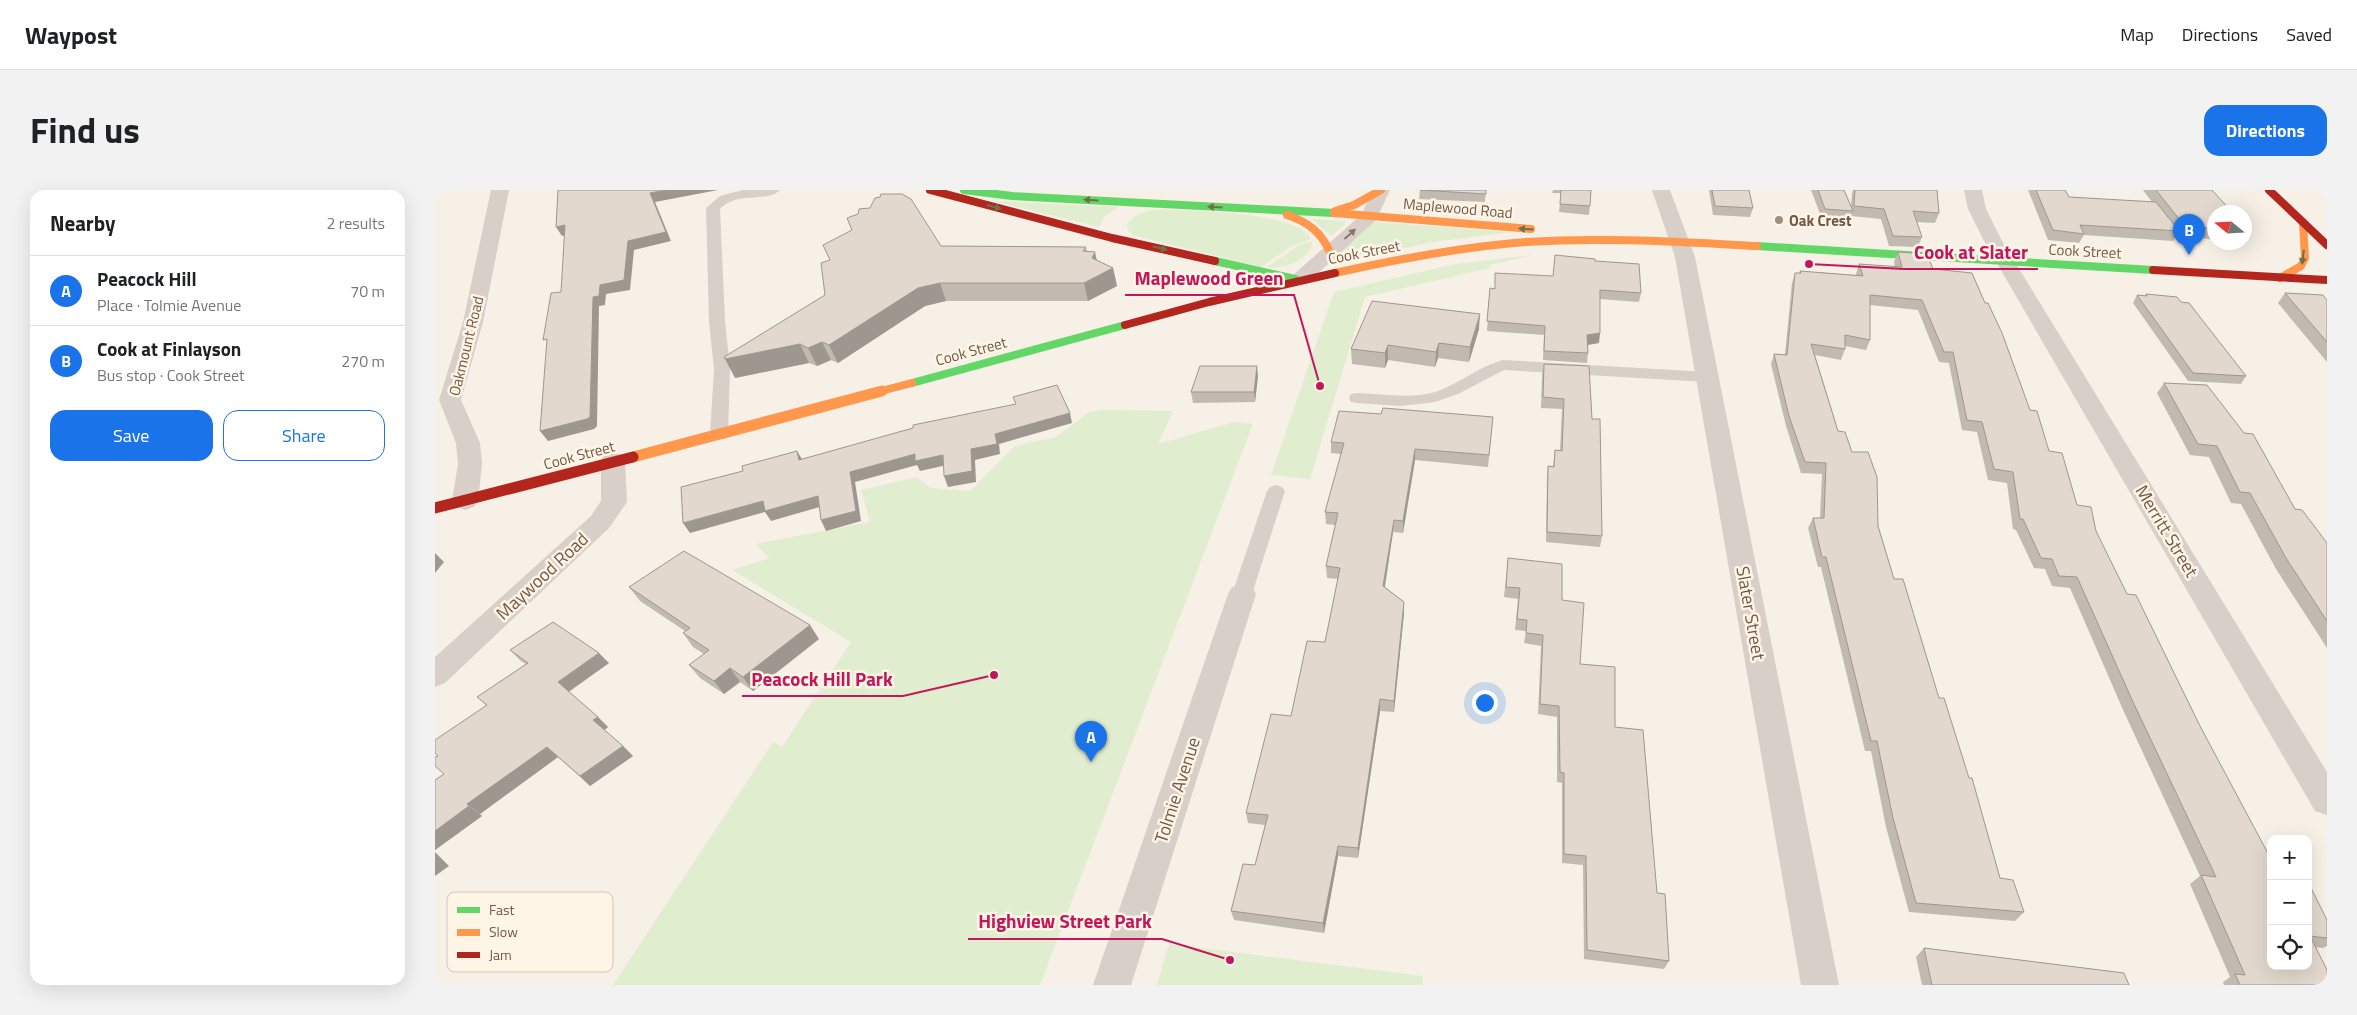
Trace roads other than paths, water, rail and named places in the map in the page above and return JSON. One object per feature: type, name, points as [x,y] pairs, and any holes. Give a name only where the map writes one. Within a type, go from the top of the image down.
[{"type":"main road","points":[[930,190],[1112,238],[1299,280]]},
{"type":"main road","name":"Maplewood Road","points":[[964,190],[1012,196],[1329,213],[1680,241]]},
{"type":"main road","points":[[1329,213],[1355,205],[1381,190]]},
{"type":"main road","points":[[2269,190],[2327,245]]},
{"type":"main road","points":[[1122,213],[1140,203]]},
{"type":"main road","points":[[1263,210],[1297,218],[1314,226],[1323,234],[1330,252]]},
{"type":"main road","points":[[2280,278],[2301,266],[2305,258],[2303,222]]},
{"type":"main road","points":[[1112,225],[1112,238]]},
{"type":"main road","name":"Cook Street","points":[[435,508],[613,461],[719,436],[1209,302],[1299,280],[1448,251],[1504,244],[1552,241],[1680,241],[2327,280]]},
{"type":"main road","points":[[1220,261],[1227,276]]},
{"type":"main road","points":[[1209,302],[1221,289]]},
{"type":"street","name":"Oakmount Road","points":[[465,501],[470,464],[468,443],[450,400],[473,322],[500,190]]},
{"type":"street","points":[[1299,280],[1370,216],[1381,190]]},
{"type":"street","name":"Slater Street","points":[[1661,190],[1680,241],[1820,985]]},
{"type":"street","name":"Merritt Street","points":[[1973,190],[1977,209],[2005,261],[2327,801]]},
{"type":"street","name":"Maywood Road","points":[[435,675],[600,522],[614,502],[613,461]]},
{"type":"street","name":"Tolmie Avenue","points":[[1112,985],[1242,594]]},
{"type":"lane","points":[[719,436],[721,369],[717,321],[713,208],[717,202],[728,197],[774,190]]},
{"type":"lane","points":[[1357,398],[1392,400],[1434,398],[1446,394],[1486,370],[1503,365],[1707,377]]},
{"type":"lane","points":[[1242,594],[1276,491]]},
{"type":"place","name":"Oak Crest","points":[[1779,220]]},
{"type":"place","name":"Cook at Finlayson","points":[[2189,255]]},
{"type":"place","name":"Cook at Slater","points":[[1809,264]]},
{"type":"place","name":"Maplewood Green","points":[[1320,386]]},
{"type":"place","name":"Peacock Hill Park","points":[[994,675]]},
{"type":"place","name":"Peacock Hill","points":[[1091,762]]},
{"type":"place","name":"Highview Street Park","points":[[1230,960]]}]
